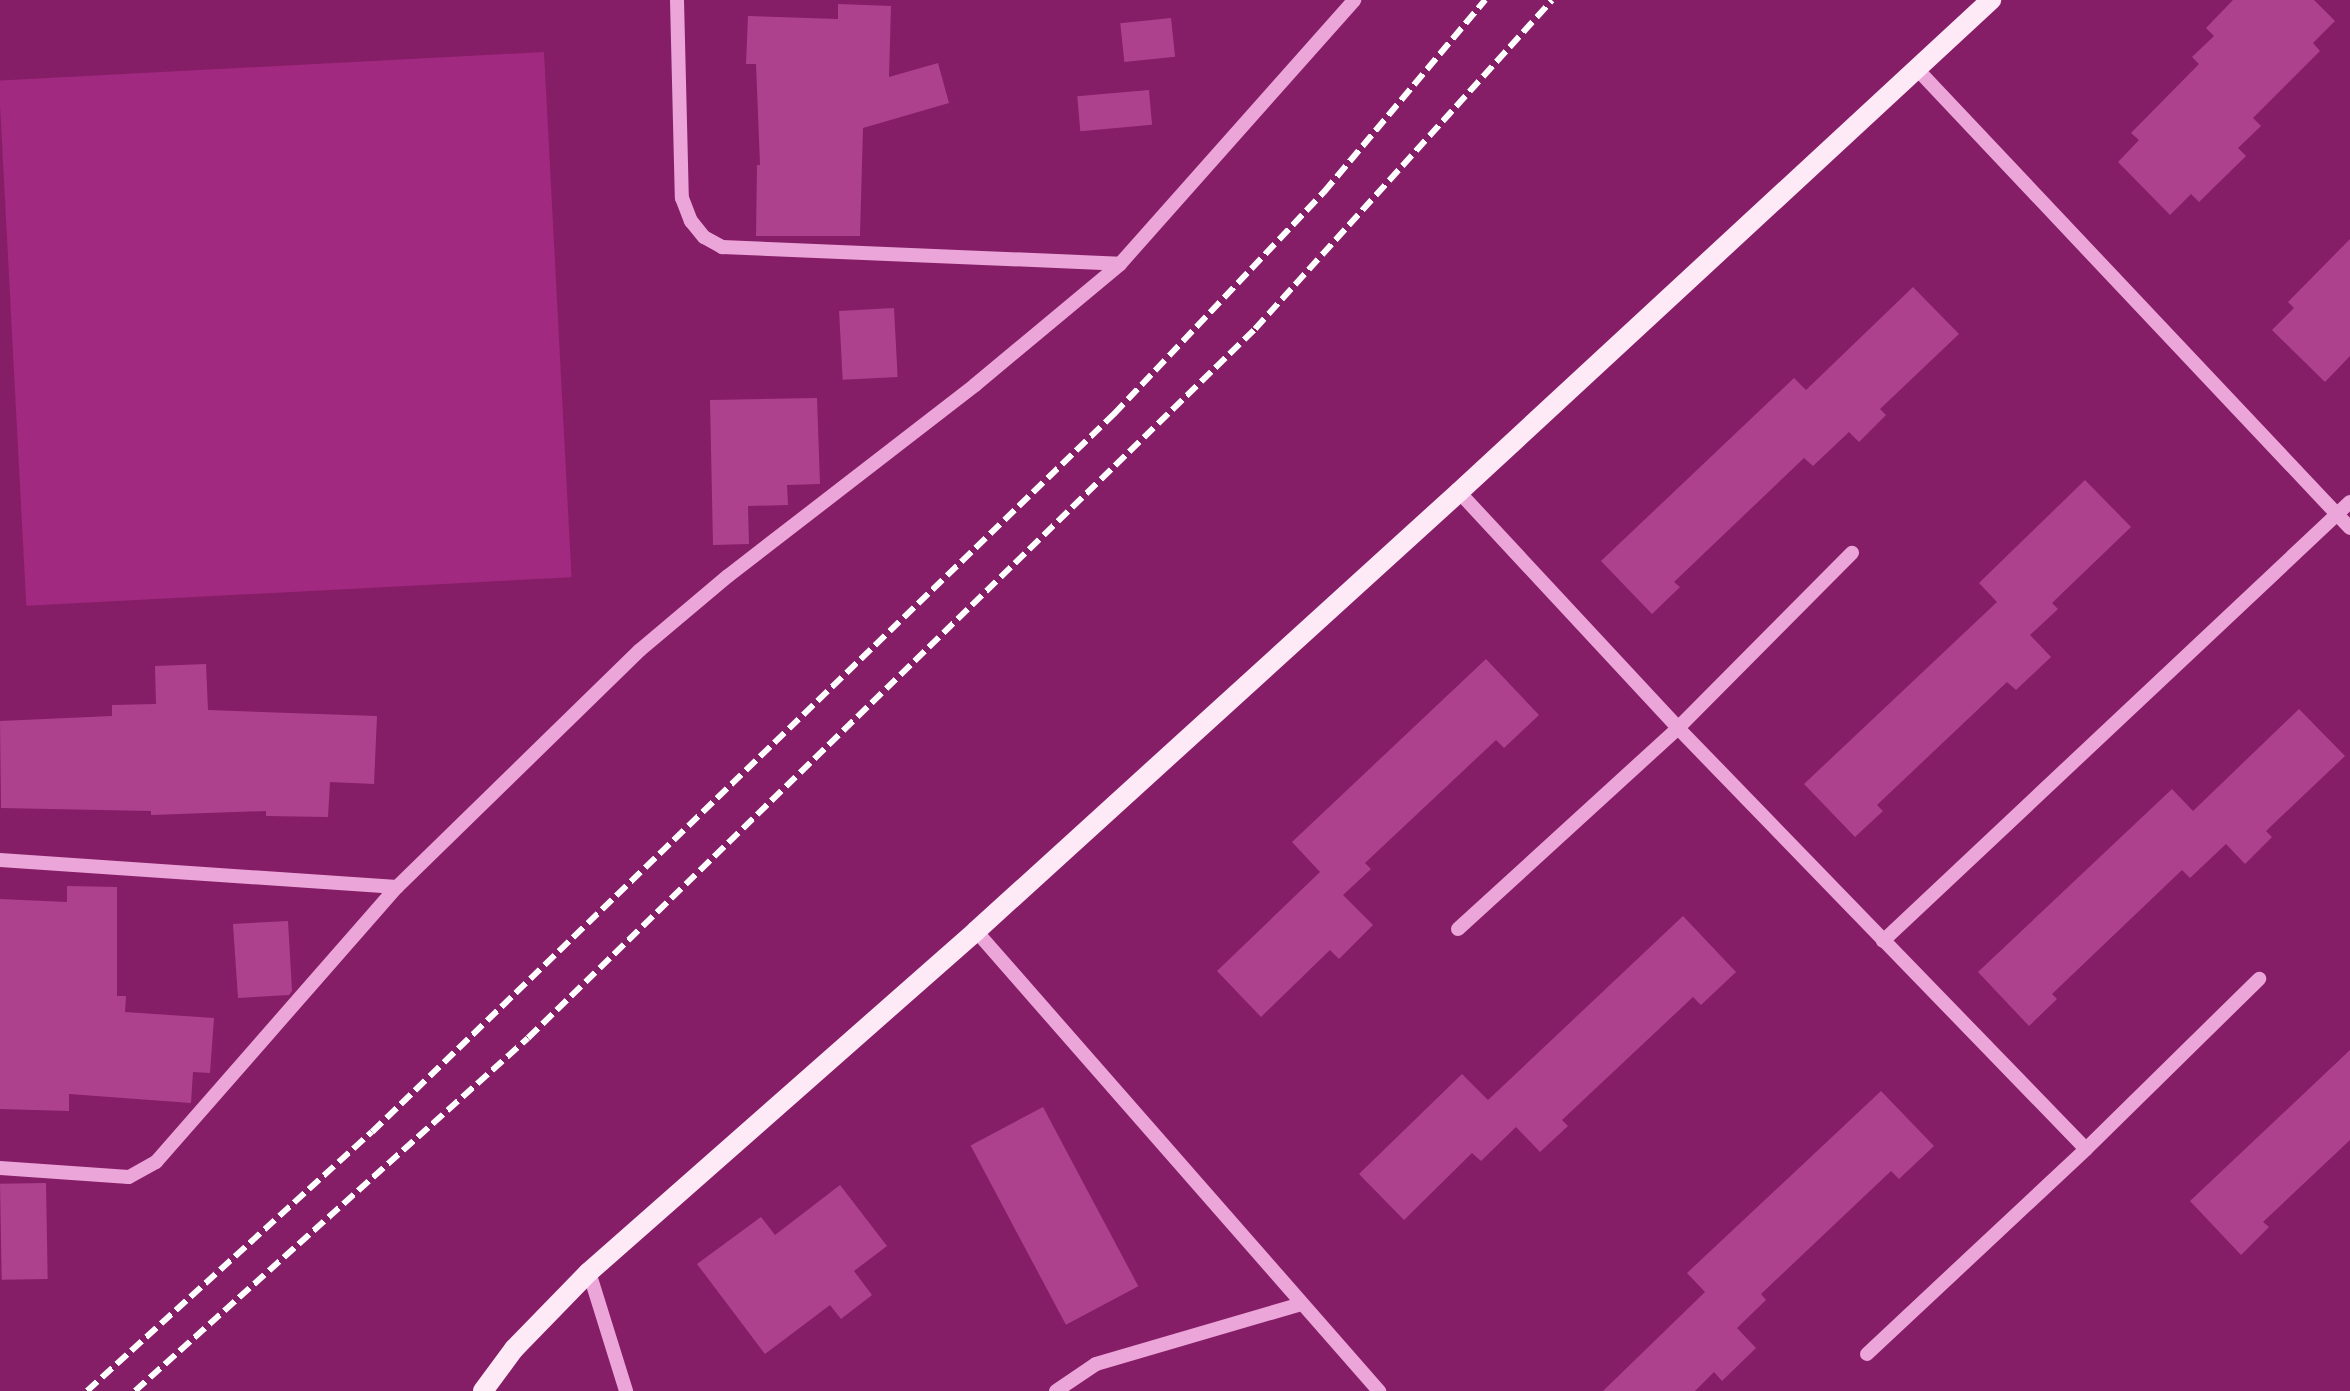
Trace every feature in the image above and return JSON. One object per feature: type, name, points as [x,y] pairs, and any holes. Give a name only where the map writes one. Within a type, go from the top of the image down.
[{"type":"main road","points":[[483,1391],[514,1349],[589,1272],[976,931],[1459,492],[1991,0]]},
{"type":"street","points":[[677,0],[682,198],[691,221],[704,237],[722,247],[1120,264]]},
{"type":"street","points":[[0,1168],[129,1177],[156,1162],[397,887],[640,650],[728,576],[975,385],[1120,264],[1354,0]]},
{"type":"street","points":[[1917,69],[2350,528]]},
{"type":"street","points":[[1459,492],[1678,728],[2086,1149]]},
{"type":"street","points":[[1883,941],[2350,502]]},
{"type":"street","points":[[1458,929],[1678,728],[1852,553]]},
{"type":"street","points":[[0,860],[397,887]]},
{"type":"street","points":[[976,931],[1379,1391]]},
{"type":"street","points":[[1867,1354],[2086,1149],[2259,979]]},
{"type":"street","points":[[589,1272],[626,1391]]},
{"type":"street","points":[[1056,1391],[1096,1364],[1301,1304]]},
{"type":"shaded area","points":[[544,52],[572,577],[26,606],[0,81]]},
{"type":"building","points":[[2233,0],[2314,0],[2335,21],[2313,43],[2320,51],[2253,118],[2261,126],[2238,148],[2246,156],[2199,202],[2191,194],[2170,215],[2118,162],[2139,140],[2131,133],[2199,64],[2192,57],[2214,36],[2206,28]]},
{"type":"building","points":[[838,4],[891,6],[889,77],[938,63],[949,103],[863,128],[860,236],[756,236],[757,165],[760,165],[756,64],[746,64],[748,16],[838,19]]},
{"type":"building","points":[[1171,18],[1175,57],[1124,62],[1120,23]]},
{"type":"building","points":[[1149,90],[1152,125],[1080,131],[1077,96]]},
{"type":"building","points":[[2350,239],[2350,356],[2325,382],[2272,330],[2294,308],[2288,302]]},
{"type":"building","points":[[1913,287],[1959,334],[1880,409],[1886,415],[1859,442],[1849,432],[1813,466],[1804,458],[1674,582],[1680,587],[1652,614],[1601,561],[1794,378],[1806,390]]},
{"type":"building","points":[[894,308],[898,377],[843,380],[839,311]]},
{"type":"building","points":[[817,398],[820,484],[787,485],[788,505],[748,506],[749,544],[713,545],[710,400]]},
{"type":"building","points":[[2085,480],[2131,527],[2052,603],[2058,609],[2030,635],[2051,657],[2016,690],[2007,682],[1877,805],[1883,811],[1855,837],[1804,784],[1997,602],[1979,583]]},
{"type":"building","points":[[1486,659],[1539,715],[1504,748],[1496,740],[1365,863],[1371,869],[1343,895],[1373,925],[1339,959],[1330,950],[1261,1017],[1217,971],[1320,872],[1292,842]]},
{"type":"building","points":[[206,664],[208,710],[377,716],[374,784],[330,782],[328,817],[266,816],[266,811],[151,815],[151,811],[1,808],[0,721],[112,716],[112,705],[156,704],[155,666]]},
{"type":"building","points":[[2299,709],[2345,756],[2266,831],[2272,837],[2245,864],[2226,844],[2190,878],[2182,870],[2052,994],[2057,999],[2029,1026],[1978,972],[2172,789],[2193,811]]},
{"type":"building","points":[[67,886],[117,887],[117,996],[126,996],[125,1012],[214,1018],[210,1073],[193,1072],[191,1103],[69,1094],[69,1111],[0,1109],[0,899],[67,902]]},
{"type":"building","points":[[1683,916],[1736,972],[1701,1005],[1693,997],[1562,1120],[1568,1126],[1540,1152],[1516,1127],[1481,1161],[1472,1153],[1404,1220],[1359,1174],[1462,1074],[1488,1100]]},
{"type":"building","points":[[288,921],[292,991],[289,995],[238,998],[233,924]]},
{"type":"building","points":[[2350,1050],[2350,1140],[2263,1222],[2269,1227],[2241,1255],[2190,1201]]},
{"type":"building","points":[[1881,1091],[1934,1146],[1899,1179],[1891,1171],[1761,1294],[1766,1300],[1737,1328],[1756,1348],[1722,1381],[1714,1372],[1695,1391],[1603,1391],[1705,1292],[1687,1273]]},
{"type":"building","points":[[1043,1107],[1138,1286],[1066,1325],[971,1145]]},
{"type":"building","points":[[46,1183],[48,1279],[2,1280],[0,1184]]},
{"type":"building","points":[[840,1185],[887,1246],[854,1271],[872,1295],[841,1319],[830,1305],[765,1354],[697,1264],[761,1217],[775,1235]]},
{"type":"railway","points":[[87,1391],[372,1132],[1114,414],[1324,192],[1485,0]]},
{"type":"railway","points":[[135,1391],[528,1038],[1255,329],[1552,0]]}]
